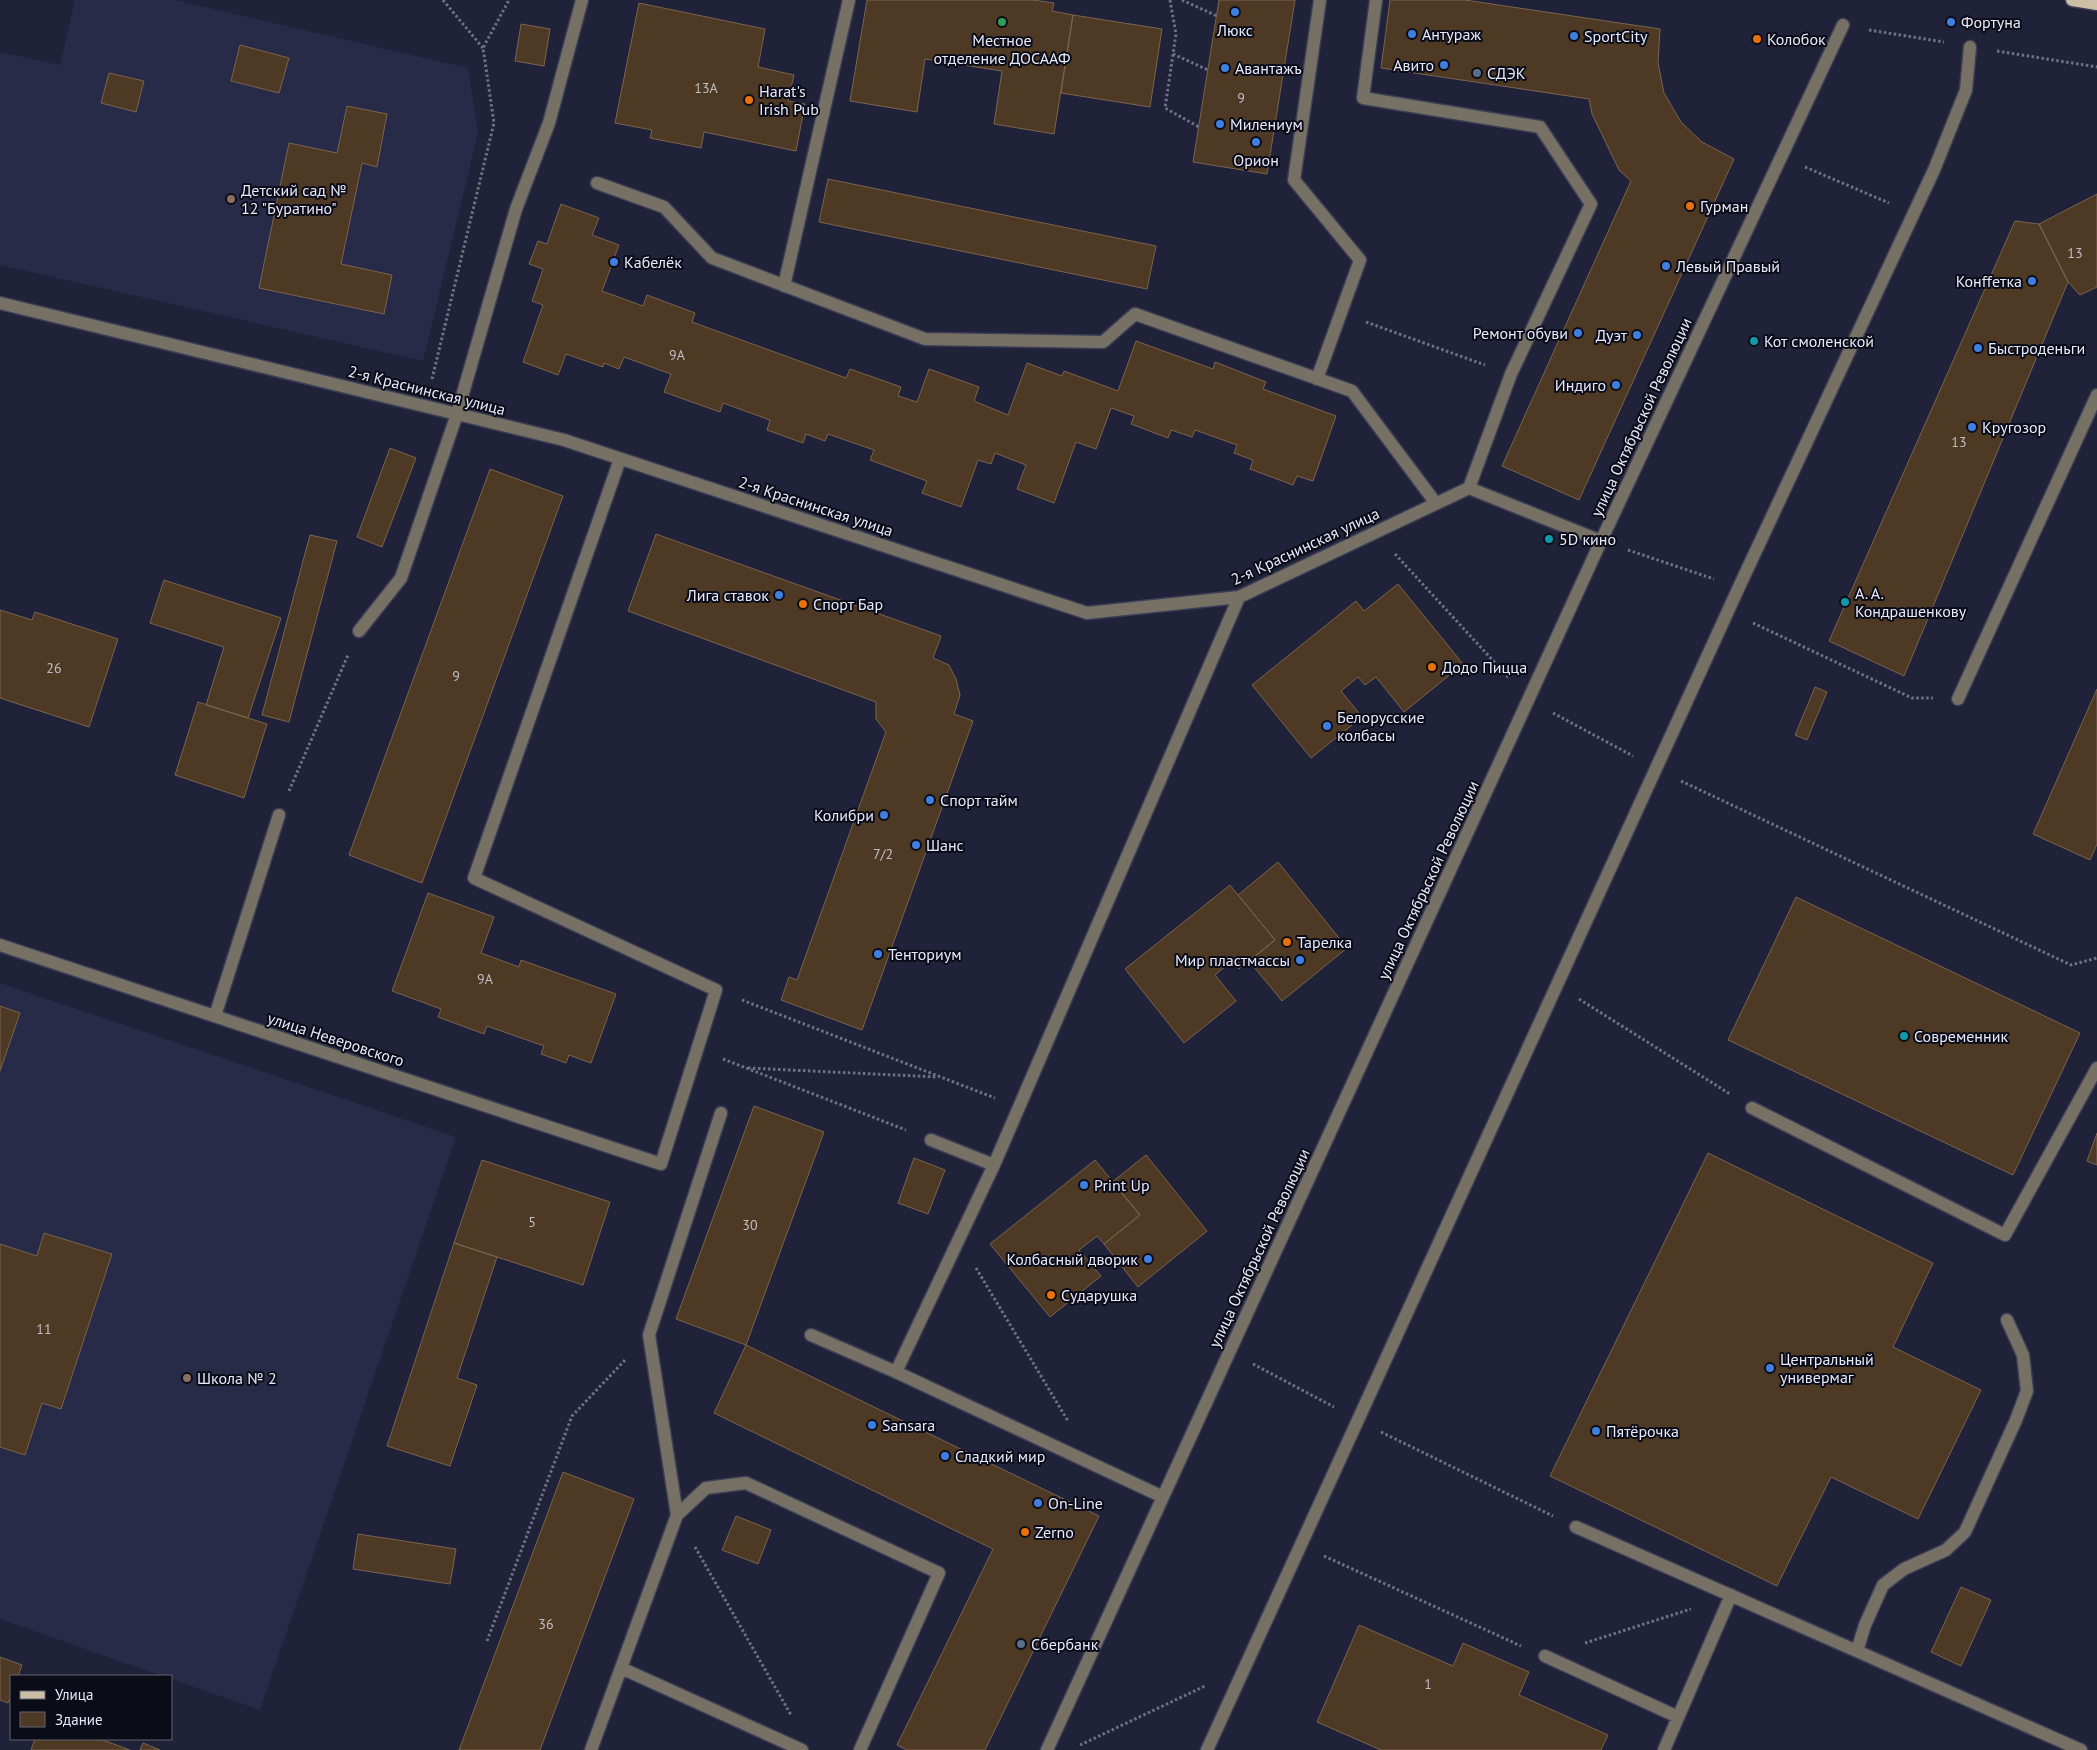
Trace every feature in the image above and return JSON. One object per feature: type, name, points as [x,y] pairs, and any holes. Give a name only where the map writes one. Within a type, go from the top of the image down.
[{"type":"main road","points":[[2072,0],[2097,4]]},
{"type":"street","points":[[359,631],[401,578],[457,414],[516,209],[549,123],[582,0]]},
{"type":"street","points":[[784,286],[849,0]]},
{"type":"street","points":[[1318,379],[1360,260],[1294,180],[1320,0]]},
{"type":"street","points":[[1376,0],[1363,98],[1540,127],[1591,204],[1511,374],[1469,488],[1601,541]]},
{"type":"street","name":"улица Октябрьской Революции","points":[[1046,1750],[1601,541],[1843,25]]},
{"type":"street","points":[[1207,1750],[1739,587],[1913,214],[1966,90],[1970,47]]},
{"type":"street","points":[[597,183],[664,207],[712,258],[925,339],[1103,342],[1135,314],[1352,391],[1435,502]]},
{"type":"street","name":"2-я Краснинская улица","points":[[0,303],[564,440],[1087,613],[1239,598],[1435,502],[1469,488]]},
{"type":"street","points":[[1958,699],[2097,395]]},
{"type":"street","points":[[620,459],[474,878],[716,990],[697,1049]]},
{"type":"street","points":[[896,1372],[1020,1107],[1239,598]]},
{"type":"street","points":[[214,1016],[279,815]]},
{"type":"street","name":"улица Неверовского","points":[[0,945],[661,1164],[697,1049]]},
{"type":"street","points":[[1752,1108],[2005,1235],[2097,1068]]},
{"type":"street","points":[[677,1515],[649,1335],[721,1114]]},
{"type":"street","points":[[931,1140],[994,1165]]},
{"type":"street","points":[[1857,1651],[1865,1625],[1884,1585],[1904,1570],[1946,1550],[1964,1532],[2016,1420],[2027,1391],[2023,1355],[2007,1320]]},
{"type":"street","points":[[811,1335],[896,1372],[1163,1497]]},
{"type":"street","points":[[591,1750],[677,1515],[706,1488],[746,1483],[939,1573],[860,1750]]},
{"type":"street","points":[[1576,1527],[2081,1750]]},
{"type":"street","points":[[1664,1750],[1731,1595]]},
{"type":"street","points":[[1545,1656],[1678,1717]]},
{"type":"street","points":[[621,1668],[802,1750]]},
{"type":"path","points":[[426,406],[494,123],[483,48],[443,0]]},
{"type":"path","points":[[483,48],[509,0]]},
{"type":"path","points":[[1170,0],[1176,34],[1165,108],[1199,127]]},
{"type":"path","points":[[1182,0],[1216,16]]},
{"type":"path","points":[[1173,54],[1208,70]]},
{"type":"path","points":[[1781,157],[1913,214]]},
{"type":"path","points":[[1341,313],[1511,374]]},
{"type":"path","points":[[1374,532],[1528,699],[1656,769],[2071,965],[2097,958]]},
{"type":"path","points":[[1601,541],[1739,587]]},
{"type":"path","points":[[1728,612],[1912,698],[1958,699]]},
{"type":"path","points":[[279,815],[359,631]]},
{"type":"path","points":[[1557,985],[1752,1108]]},
{"type":"path","points":[[716,990],[1020,1107]]},
{"type":"path","points":[[697,1049],[931,1140]]},
{"type":"path","points":[[745,1068],[942,1077]]},
{"type":"path","points":[[959,1240],[1070,1424]]},
{"type":"path","points":[[487,1641],[572,1416],[649,1335]]},
{"type":"path","points":[[1230,1351],[1358,1420],[1576,1527]]},
{"type":"path","points":[[677,1515],[792,1716]]},
{"type":"path","points":[[1300,1546],[1545,1656],[1731,1595]]},
{"type":"path","points":[[1079,1746],[1245,1666]]},
{"type":"shaded area","name":"Детский сад № 12 \"Буратино\"","points":[[75,0],[174,0],[468,68],[478,133],[423,361],[0,265],[0,52],[60,65]]},
{"type":"shaded area","name":"Школа № 2","points":[[0,983],[456,1137],[260,1710],[172,1679],[172,1675],[159,1675],[0,1619]]},
{"type":"building","points":[[867,0],[1033,0],[1054,3],[1052,11],[1073,15],[1054,134],[994,124],[1002,71],[925,59],[917,112],[850,101]]},
{"type":"building","points":[[1219,0],[1295,0],[1267,174],[1193,162]]},
{"type":"building","points":[[1390,0],[1465,0],[1660,29],[1658,63],[1664,93],[1681,122],[1702,142],[1734,159],[1579,500],[1502,466],[1631,181],[1619,170],[1592,114],[1589,99],[1381,68]]},
{"type":"building","points":[[639,3],[765,29],[758,67],[794,75],[788,101],[805,104],[796,151],[704,132],[701,148],[650,138],[652,130],[615,123]]},
{"type":"building","points":[[1073,15],[1162,29],[1150,107],[1061,93]]},
{"type":"building","points":[[521,24],[550,29],[544,66],[515,61]]},
{"type":"building","points":[[240,45],[289,58],[279,93],[231,81]]},
{"type":"building","points":[[109,73],[144,81],[136,112],[101,103]]},
{"type":"building","points":[[347,106],[387,114],[377,167],[362,163],[341,264],[392,275],[384,314],[259,288],[289,143],[337,153]]},
{"type":"building","points":[[828,179],[1156,246],[1147,289],[819,222]]},
{"type":"building","points":[[2097,194],[2097,287],[2080,295],[2068,282],[2039,224]]},
{"type":"building","points":[[561,204],[599,218],[592,235],[619,245],[602,291],[643,306],[647,295],[695,313],[692,322],[846,378],[850,369],[901,387],[898,396],[917,402],[929,369],[979,387],[974,401],[1008,415],[1027,363],[1062,376],[1064,371],[1118,391],[1136,341],[1213,369],[1215,362],[1266,382],[1263,389],[1336,416],[1313,481],[1297,476],[1293,485],[1250,469],[1253,460],[1234,453],[1237,445],[1195,430],[1192,437],[1171,430],[1168,438],[1131,424],[1134,416],[1111,408],[1096,449],[1076,442],[1054,503],[1017,489],[1026,465],[995,453],[991,464],[978,460],[961,507],[922,493],[927,481],[870,460],[874,450],[828,434],[825,441],[806,434],[803,443],[767,430],[770,420],[723,403],[720,412],[664,392],[671,374],[624,357],[619,369],[604,363],[603,367],[566,354],[558,375],[523,362],[543,305],[532,301],[543,269],[529,264],[538,241],[547,244]]},
{"type":"building","points":[[2015,221],[2039,224],[2068,282],[1904,676],[1829,641]]},
{"type":"building","points":[[390,448],[416,458],[382,547],[357,537]]},
{"type":"building","points":[[490,469],[563,496],[422,883],[349,855]]},
{"type":"building","points":[[656,534],[941,636],[933,658],[949,665],[956,679],[960,695],[954,714],[973,721],[862,1030],[781,1000],[789,977],[797,980],[886,732],[876,719],[876,702],[628,611]]},
{"type":"building","points":[[310,535],[337,541],[289,722],[262,715]]},
{"type":"building","points":[[164,580],[281,618],[248,718],[206,705],[224,647],[150,623]]},
{"type":"building","points":[[1398,584],[1463,664],[1404,712],[1376,677],[1365,685],[1358,677],[1341,691],[1362,717],[1311,758],[1252,685],[1356,601],[1364,611]]},
{"type":"building","points":[[0,610],[32,620],[35,612],[118,639],[89,727],[0,698]]},
{"type":"building","points":[[1815,687],[1827,692],[1807,740],[1795,735]]},
{"type":"building","points":[[2097,689],[2097,844],[2090,860],[2033,834]]},
{"type":"building","points":[[198,702],[267,724],[244,798],[175,775]]},
{"type":"building","points":[[1278,862],[1347,948],[1282,1001],[1249,961],[1275,940],[1238,895]]},
{"type":"building","points":[[1230,885],[1275,940],[1239,969],[1232,961],[1215,975],[1236,1001],[1184,1043],[1125,969]]},
{"type":"building","points":[[428,893],[494,917],[481,953],[519,967],[521,960],[616,994],[591,1063],[569,1055],[566,1063],[541,1054],[544,1046],[487,1026],[484,1034],[438,1017],[441,1009],[392,991]]},
{"type":"building","name":"Современник","points":[[1796,897],[2080,1033],[2013,1175],[1728,1040]]},
{"type":"building","points":[[0,1006],[20,1013],[0,1071]]},
{"type":"building","points":[[754,1106],[824,1132],[746,1345],[676,1319]]},
{"type":"building","points":[[2097,1133],[2097,1165],[2087,1161]]},
{"type":"building","name":"Центральный универмаг","points":[[1708,1153],[1933,1263],[1893,1347],[1981,1390],[1918,1519],[1831,1477],[1777,1586],[1550,1476]]},
{"type":"building","points":[[1146,1155],[1207,1231],[1138,1287],[1104,1244],[1140,1215],[1112,1182]]},
{"type":"building","points":[[914,1158],[945,1170],[928,1214],[898,1203]]},
{"type":"building","points":[[482,1160],[610,1202],[583,1285],[454,1243]]},
{"type":"building","points":[[1095,1160],[1140,1215],[1104,1244],[1097,1236],[1079,1250],[1101,1276],[1050,1317],[990,1244]]},
{"type":"building","points":[[44,1233],[112,1254],[61,1409],[42,1403],[25,1455],[0,1447],[0,1244],[37,1256]]},
{"type":"building","points":[[454,1243],[497,1257],[457,1378],[477,1385],[450,1466],[387,1446]]},
{"type":"building","name":"Zerno","points":[[746,1345],[1099,1516],[985,1750],[907,1750],[897,1745],[993,1549],[714,1413]]},
{"type":"building","points":[[563,1472],[634,1499],[540,1750],[459,1750]]},
{"type":"building","points":[[736,1516],[771,1530],[758,1564],[722,1550]]},
{"type":"building","points":[[358,1534],[456,1549],[450,1584],[353,1569]]},
{"type":"building","points":[[1961,1587],[1991,1600],[1961,1666],[1931,1652]]},
{"type":"building","points":[[1359,1625],[1453,1666],[1463,1643],[1529,1672],[1519,1695],[1608,1735],[1601,1750],[1381,1750],[1317,1722]]},
{"type":"building","points":[[0,1657],[22,1665],[18,1675],[10,1675],[10,1698],[8,1703],[0,1700]]},
{"type":"building","points":[[35,1740],[103,1740],[130,1750],[31,1750]]},
{"type":"building","points":[[143,1743],[160,1750],[140,1750]]},
{"type":"place","name":"Люкс","points":[[1235,12]]},
{"type":"place","name":"Местное отделение ДОСААФ","points":[[1002,22]]},
{"type":"place","name":"Фортуна","points":[[1951,22]]},
{"type":"place","name":"Антураж","points":[[1412,34]]},
{"type":"place","name":"SportCity","points":[[1574,36]]},
{"type":"place","name":"Колобок","points":[[1757,39]]},
{"type":"place","name":"Авито","points":[[1444,65]]},
{"type":"place","name":"Авантажъ","points":[[1225,68]]},
{"type":"place","name":"СДЭК","points":[[1477,73]]},
{"type":"place","name":"Harat's Irish Pub","points":[[749,100]]},
{"type":"place","name":"Милениум","points":[[1220,124]]},
{"type":"place","name":"Орион","points":[[1256,142]]},
{"type":"place","name":"Детский сад № 12 \"Буратино\"","points":[[231,199]]},
{"type":"place","name":"Гурман","points":[[1690,206]]},
{"type":"place","name":"Кабелёк","points":[[614,262]]},
{"type":"place","name":"Левый Правый","points":[[1666,266]]},
{"type":"place","name":"Конffетка","points":[[2032,281]]},
{"type":"place","name":"Ремонт обуви","points":[[1578,333]]},
{"type":"place","name":"Дуэт","points":[[1637,335]]},
{"type":"place","name":"Кот смоленской","points":[[1754,341]]},
{"type":"place","name":"Быстроденьги","points":[[1978,348]]},
{"type":"place","name":"Индиго","points":[[1616,385]]},
{"type":"place","name":"Кругозор","points":[[1972,427]]},
{"type":"place","name":"5D кино","points":[[1549,539]]},
{"type":"place","name":"Лига ставок","points":[[779,595]]},
{"type":"place","name":"А. А. Кондрашенкову","points":[[1845,602]]},
{"type":"place","name":"Спорт Бар","points":[[803,604]]},
{"type":"place","name":"Додо Пицца","points":[[1432,667]]},
{"type":"place","name":"Белорусские колбасы","points":[[1327,726]]},
{"type":"place","name":"Спорт тайм","points":[[930,800]]},
{"type":"place","name":"Колибри","points":[[884,815]]},
{"type":"place","name":"Шанс","points":[[916,845]]},
{"type":"place","name":"Тарелка","points":[[1287,942]]},
{"type":"place","name":"Тенториум","points":[[878,954]]},
{"type":"place","name":"Мир пластмассы","points":[[1300,960]]},
{"type":"place","name":"Современник","points":[[1904,1036]]},
{"type":"place","name":"Print Up","points":[[1084,1185]]},
{"type":"place","name":"Колбасный дворик","points":[[1148,1259]]},
{"type":"place","name":"Сударушка","points":[[1051,1295]]},
{"type":"place","name":"Центральный универмаг","points":[[1770,1368]]},
{"type":"place","name":"Школа № 2","points":[[187,1378]]},
{"type":"place","name":"Sansara","points":[[872,1425]]},
{"type":"place","name":"Пятёрочка","points":[[1596,1431]]},
{"type":"place","name":"Сладкий мир","points":[[945,1456]]},
{"type":"place","name":"On-Line","points":[[1038,1503]]},
{"type":"place","name":"Zerno","points":[[1025,1532]]},
{"type":"place","name":"Сбербанк","points":[[1021,1644]]}]
